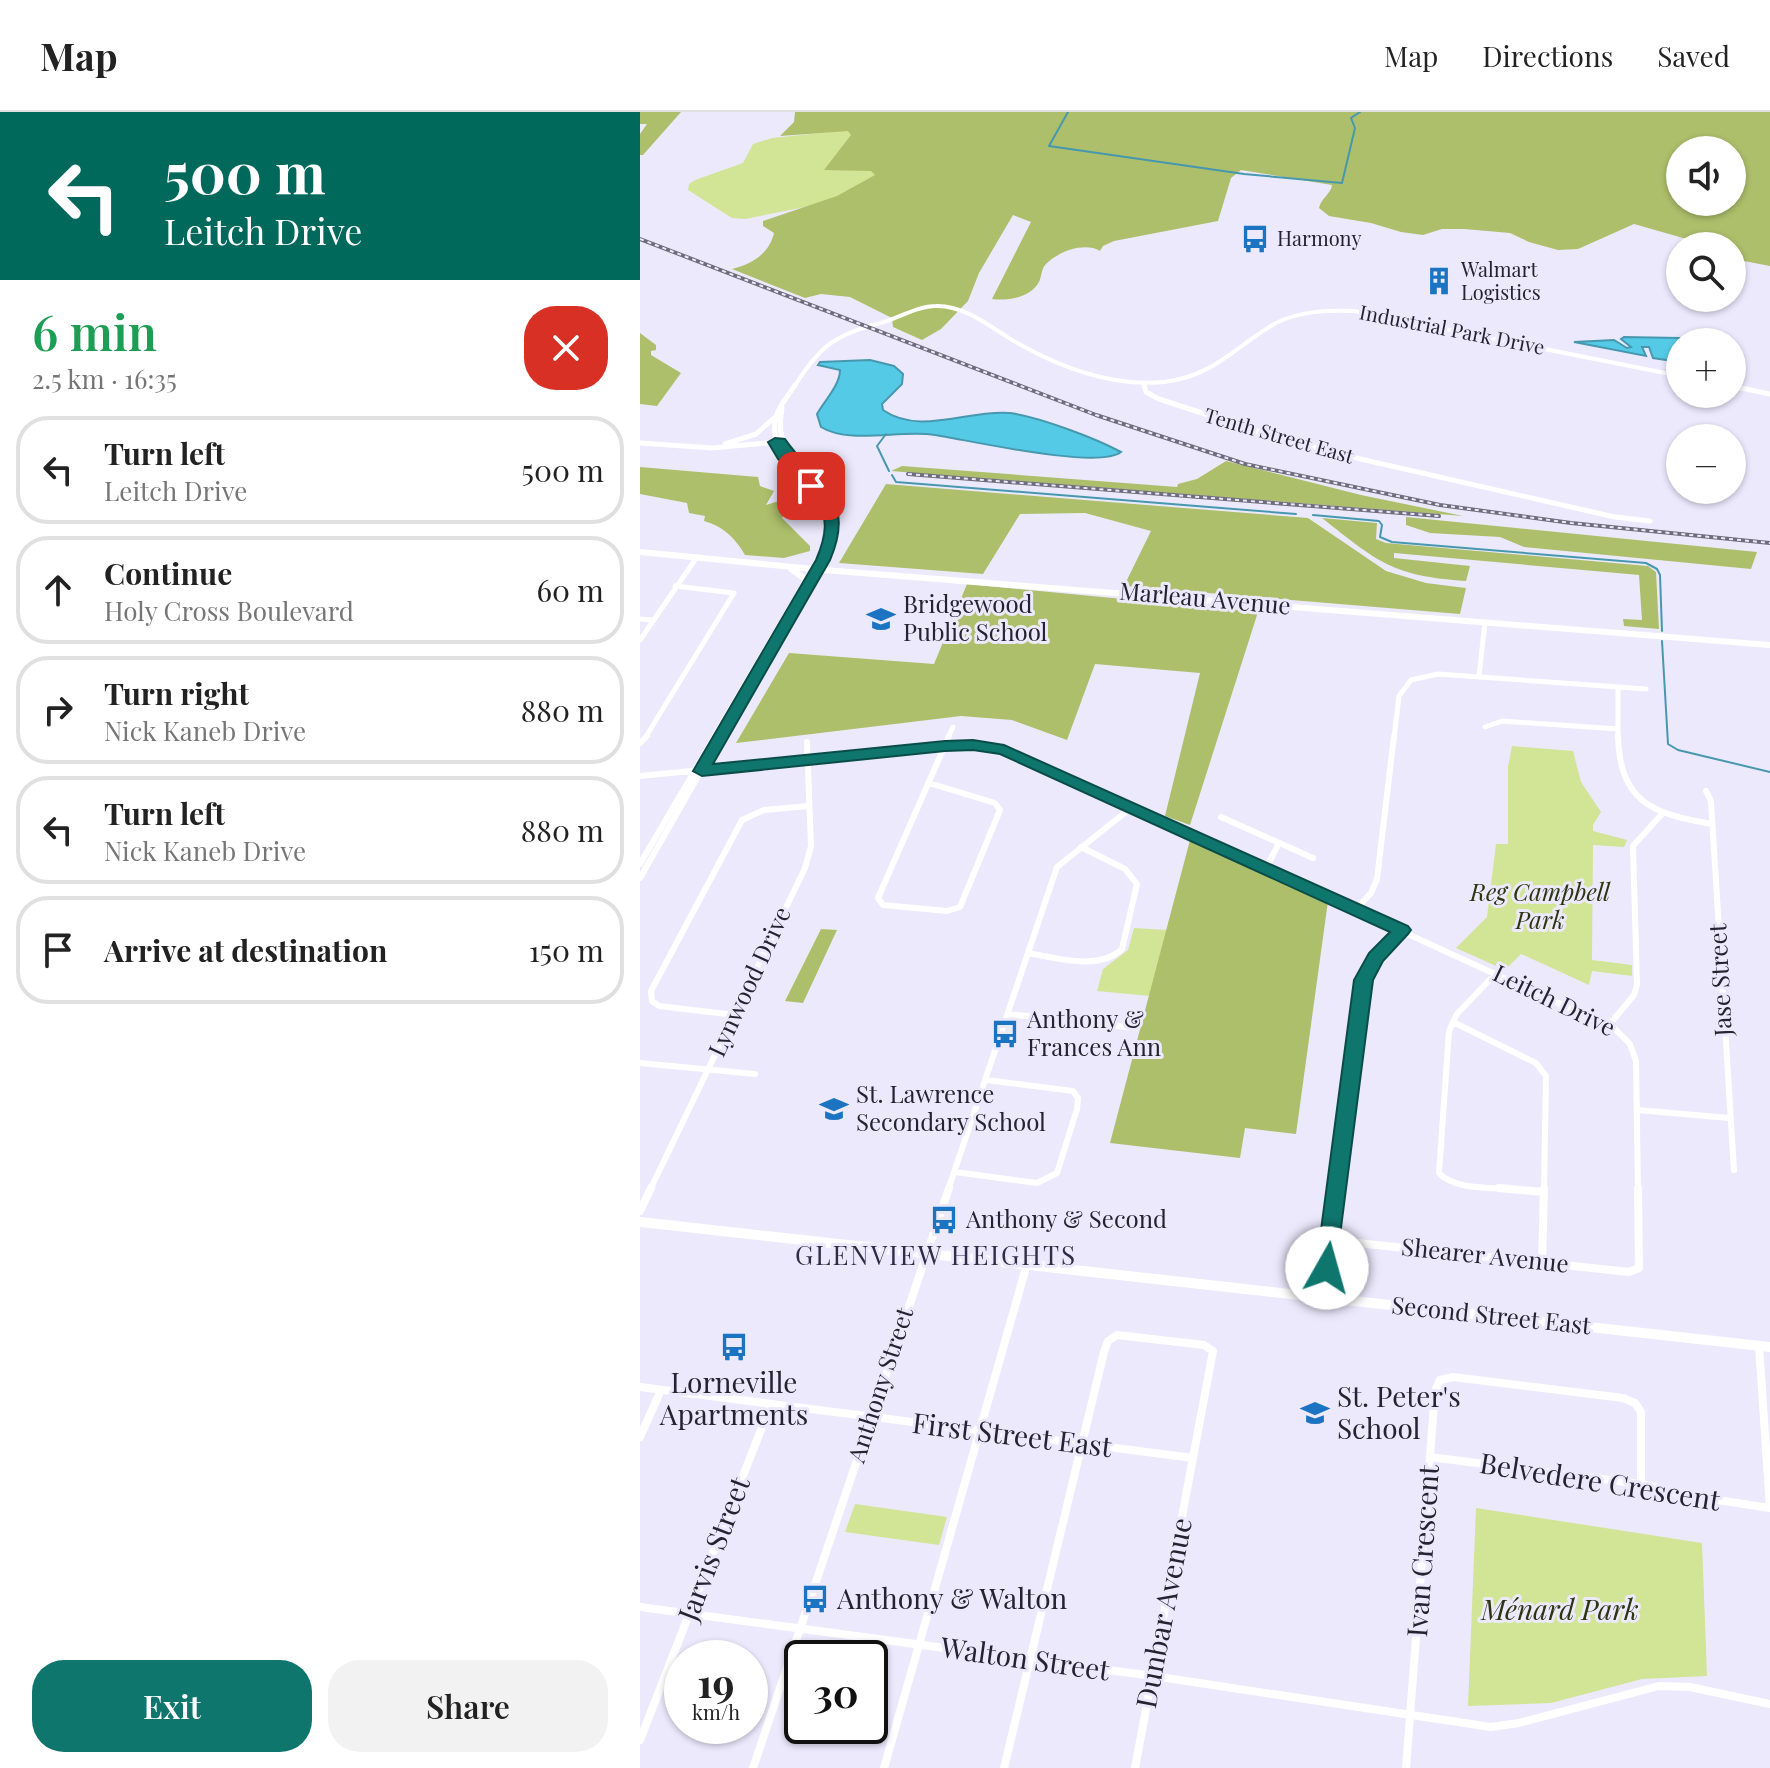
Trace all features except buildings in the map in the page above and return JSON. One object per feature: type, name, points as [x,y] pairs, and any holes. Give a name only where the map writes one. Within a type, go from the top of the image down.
[{"type":"main road","name":"Marleau Avenue","points":[[640,552],[1770,645]]},
{"type":"main road","points":[[783,566],[805,579]]},
{"type":"main road","name":"Second Street East","points":[[640,1222],[1764,1346]]},
{"type":"street","name":"Tenth Street East","points":[[784,402],[815,353],[831,338],[940,306],[970,317],[1027,349],[1105,377],[1144,383],[1146,392],[1159,399],[1272,436],[1615,517],[1650,521]]},
{"type":"street","name":"Industrial Park Drive","points":[[1144,383],[1174,380],[1217,368],[1287,319],[1345,310],[1377,313],[1666,373]]},
{"type":"street","points":[[1746,389],[1770,394]]},
{"type":"street","points":[[692,447],[721,445],[746,438],[762,430],[784,402]]},
{"type":"street","points":[[778,442],[784,402]]},
{"type":"street","points":[[640,878],[832,539],[833,514],[823,492],[778,442],[776,415]]},
{"type":"street","points":[[640,443],[725,448],[778,442]]},
{"type":"street","points":[[640,640],[697,557]]},
{"type":"street","points":[[640,864],[814,568]]},
{"type":"street","points":[[640,743],[648,735],[734,593],[675,586]]},
{"type":"street","points":[[640,619],[653,620]]},
{"type":"street","points":[[1479,676],[1485,622]]},
{"type":"street","points":[[1356,909],[1371,893],[1377,879],[1399,696],[1411,680],[1421,676],[1479,676],[1646,689]]},
{"type":"street","points":[[1618,688],[1618,729],[1624,786],[1644,805],[1661,815],[1712,824]]},
{"type":"street","points":[[1485,727],[1502,721],[1618,729]]},
{"type":"street","points":[[929,783],[996,803],[1000,809],[960,907],[945,911],[884,905],[878,897],[953,727]]},
{"type":"street","name":"Lynwood Drive","points":[[640,1211],[805,868],[811,846],[807,742]]},
{"type":"street","name":"Leitch Drive","points":[[640,776],[945,746],[973,745],[1004,749],[1609,1025],[1627,1037],[1634,1048],[1638,1110],[1639,1268]]},
{"type":"street","name":"Jase Street","points":[[1706,791],[1711,801],[1734,1170]]},
{"type":"street","points":[[735,1015],[659,1006],[652,1001],[651,991],[742,820],[748,814],[809,806]]},
{"type":"street","name":"Anthony Street","points":[[753,1768],[1057,867],[1132,807]]},
{"type":"street","points":[[1609,1025],[1634,995],[1637,985],[1633,846],[1661,815]]},
{"type":"street","points":[[1221,817],[1313,858]]},
{"type":"street","points":[[1266,868],[1279,843]]},
{"type":"street","points":[[1028,953],[1094,961],[1118,956],[1122,949],[1137,884],[1125,869],[1081,847]]},
{"type":"street","points":[[1324,1297],[1363,980],[1375,958],[1402,930]]},
{"type":"street","points":[[1496,973],[1453,1022],[1448,1041],[1439,1173],[1446,1181],[1460,1184],[1544,1192]]},
{"type":"street","points":[[1008,1014],[1135,1028]]},
{"type":"street","points":[[1453,1022],[1543,1069],[1546,1076],[1542,1262]]},
{"type":"street","points":[[640,1063],[755,1074]]},
{"type":"street","points":[[955,1172],[1037,1183],[1057,1173],[1077,1109],[1078,1098],[1073,1091],[986,1080]]},
{"type":"street","points":[[1638,1110],[1729,1118]]},
{"type":"street","name":"Shearer Avenue","points":[[1330,1240],[1629,1272],[1639,1268]]},
{"type":"street","points":[[884,1768],[1027,1264]]},
{"type":"street","name":"Dunbar Avenue","points":[[1082,1443],[1108,1341],[1117,1335],[1132,1335],[1204,1345],[1213,1351],[1135,1768]]},
{"type":"street","points":[[1764,1346],[1770,1509]]},
{"type":"street","name":"Ivan Crescent","points":[[1406,1768],[1435,1391],[1443,1378],[1623,1398],[1635,1403],[1641,1412],[1641,1484]]},
{"type":"street","name":"First Street East","points":[[640,1387],[1193,1458]]},
{"type":"street","points":[[640,1437],[661,1390]]},
{"type":"street","name":"Jarvis Street","points":[[640,1740],[771,1404]]},
{"type":"street","points":[[1004,1768],[1082,1443]]},
{"type":"street","name":"Belvedere Crescent","points":[[1430,1457],[1641,1484],[1770,1509]]},
{"type":"street","name":"Walton Street","points":[[640,1607],[1153,1676],[1491,1727],[1519,1723],[1659,1686],[1690,1687],[1770,1704]]},
{"type":"green space","points":[[640,112],[681,112],[643,155],[640,155],[640,134],[647,124],[640,124]]},
{"type":"green space","points":[[795,112],[1770,112],[1770,266],[1746,261],[1746,232],[1666,233],[1634,224],[1578,249],[1558,250],[1510,233],[1464,229],[1442,229],[1423,235],[1401,232],[1329,216],[1319,208],[1332,185],[1241,170],[1231,178],[1218,221],[1114,241],[1100,251],[1087,247],[1065,252],[1046,264],[1039,282],[1030,292],[1012,299],[992,299],[1031,222],[1013,215],[979,273],[968,301],[941,329],[922,340],[893,327],[892,318],[850,297],[821,294],[805,298],[732,269],[753,261],[768,247],[774,233],[763,226],[763,221],[837,196],[875,175],[871,171],[824,170],[851,135],[848,131],[780,136],[794,122]]},
{"type":"green space","points":[[934,112],[1255,171],[1223,169],[815,205],[745,219],[732,218],[688,190],[689,184],[695,180],[743,163],[753,144],[772,138],[830,132]]},
{"type":"green space","points":[[640,333],[656,345],[651,355],[681,373],[657,406],[640,404]]},
{"type":"green space","points":[[1226,461],[1361,495],[1463,516],[891,471],[902,466],[1177,487]]},
{"type":"green space","points":[[640,467],[758,477],[760,486],[774,491],[766,505],[785,499],[788,502],[782,518],[810,546],[810,551],[784,558],[745,555],[728,534],[704,521],[705,516],[689,513],[687,503],[640,494]]},
{"type":"green space","points":[[886,484],[1308,518],[1386,571],[1426,583],[1466,588],[1460,614],[1124,586],[1151,531],[1085,513],[1020,514],[983,574],[839,563]]},
{"type":"green space","points":[[1406,517],[1757,552],[1751,569],[1524,547],[1500,537],[1430,533],[1406,525]]},
{"type":"green space","points":[[1322,518],[1377,523],[1376,539],[1386,543],[1648,566],[1656,572],[1659,629],[1624,626],[1623,619],[1642,620],[1639,575],[1394,553],[1394,558],[1470,566],[1466,581],[1441,579],[1387,564]]},
{"type":"green space","points":[[967,584],[1258,612],[1190,825],[1165,816],[1200,673],[1095,664],[1067,740],[1012,720],[961,716],[736,743],[789,653],[934,664]]},
{"type":"green space","name":"Reg Campbell Park","points":[[1512,746],[1573,751],[1581,782],[1601,812],[1593,831],[1627,840],[1624,847],[1593,845],[1592,960],[1632,965],[1632,976],[1592,971],[1589,985],[1521,954],[1505,970],[1456,948],[1487,917],[1496,844],[1508,844],[1508,767]]},
{"type":"green space","points":[[1190,840],[1328,901],[1296,1134],[1245,1128],[1240,1158],[1110,1143]]},
{"type":"green space","points":[[1134,928],[1167,930],[1150,996],[1097,991],[1103,969],[1128,950]]},
{"type":"green space","points":[[821,929],[837,930],[803,1003],[785,1001]]},
{"type":"green space","points":[[855,1504],[947,1517],[939,1545],[845,1532]]},
{"type":"green space","name":"Ménard Park","points":[[1476,1508],[1702,1543],[1707,1676],[1642,1679],[1551,1703],[1468,1706]]},
{"type":"water","points":[[1666,338],[1666,360],[1653,358],[1649,347],[1642,347],[1646,356],[1574,342],[1614,340],[1627,348],[1631,347],[1621,339]]},
{"type":"water","points":[[870,360],[894,366],[903,374],[902,384],[882,404],[883,410],[897,417],[929,421],[1010,413],[1067,429],[1121,452],[1108,457],[1061,456],[935,435],[846,435],[821,427],[817,414],[835,387],[840,370],[818,365],[820,362]]},
{"type":"waterway","points":[[1068,112],[1049,146],[1244,174],[1342,183],[1355,128],[1351,118],[1360,112]]},
{"type":"waterway","points":[[886,434],[877,446],[889,471]]},
{"type":"waterway","points":[[892,475],[896,482],[1296,514]]},
{"type":"waterway","points":[[1313,515],[1379,521],[1382,525],[1380,537],[1392,542],[1646,563],[1657,569],[1660,575],[1662,631]]},
{"type":"waterway","points":[[1662,641],[1668,744],[1678,750],[1770,772]]},
{"type":"railway","points":[[640,239],[1096,415],[1245,464],[1440,505],[1571,523],[1770,543]]},
{"type":"railway","points":[[908,474],[1439,516]]},
{"type":"place","name":"Harmony","points":[[1255,239]]},
{"type":"place","name":"Walmart Logistics","points":[[1439,281]]},
{"type":"place","name":"Bridgewood Public School","points":[[881,619]]},
{"type":"place","name":"Anthony & Frances Ann","points":[[1005,1034]]},
{"type":"place","name":"St. Lawrence Secondary School","points":[[834,1109]]},
{"type":"place","name":"Anthony & Second","points":[[944,1220]]},
{"type":"place","name":"Lorneville Apartments","points":[[734,1347]]},
{"type":"place","name":"St. Peter's School","points":[[1315,1413]]},
{"type":"place","name":"Anthony & Walton","points":[[815,1599]]},
{"type":"district","name":"GLENVIEW HEIGHTS","points":[[936,1256]]},
{"type":"route","points":[[811,486],[783,456],[775,442],[780,441],[828,500],[833,514],[832,539],[823,560],[702,771],[945,746],[973,745],[1004,749],[1402,930],[1375,958],[1363,980],[1327,1268]]}]
